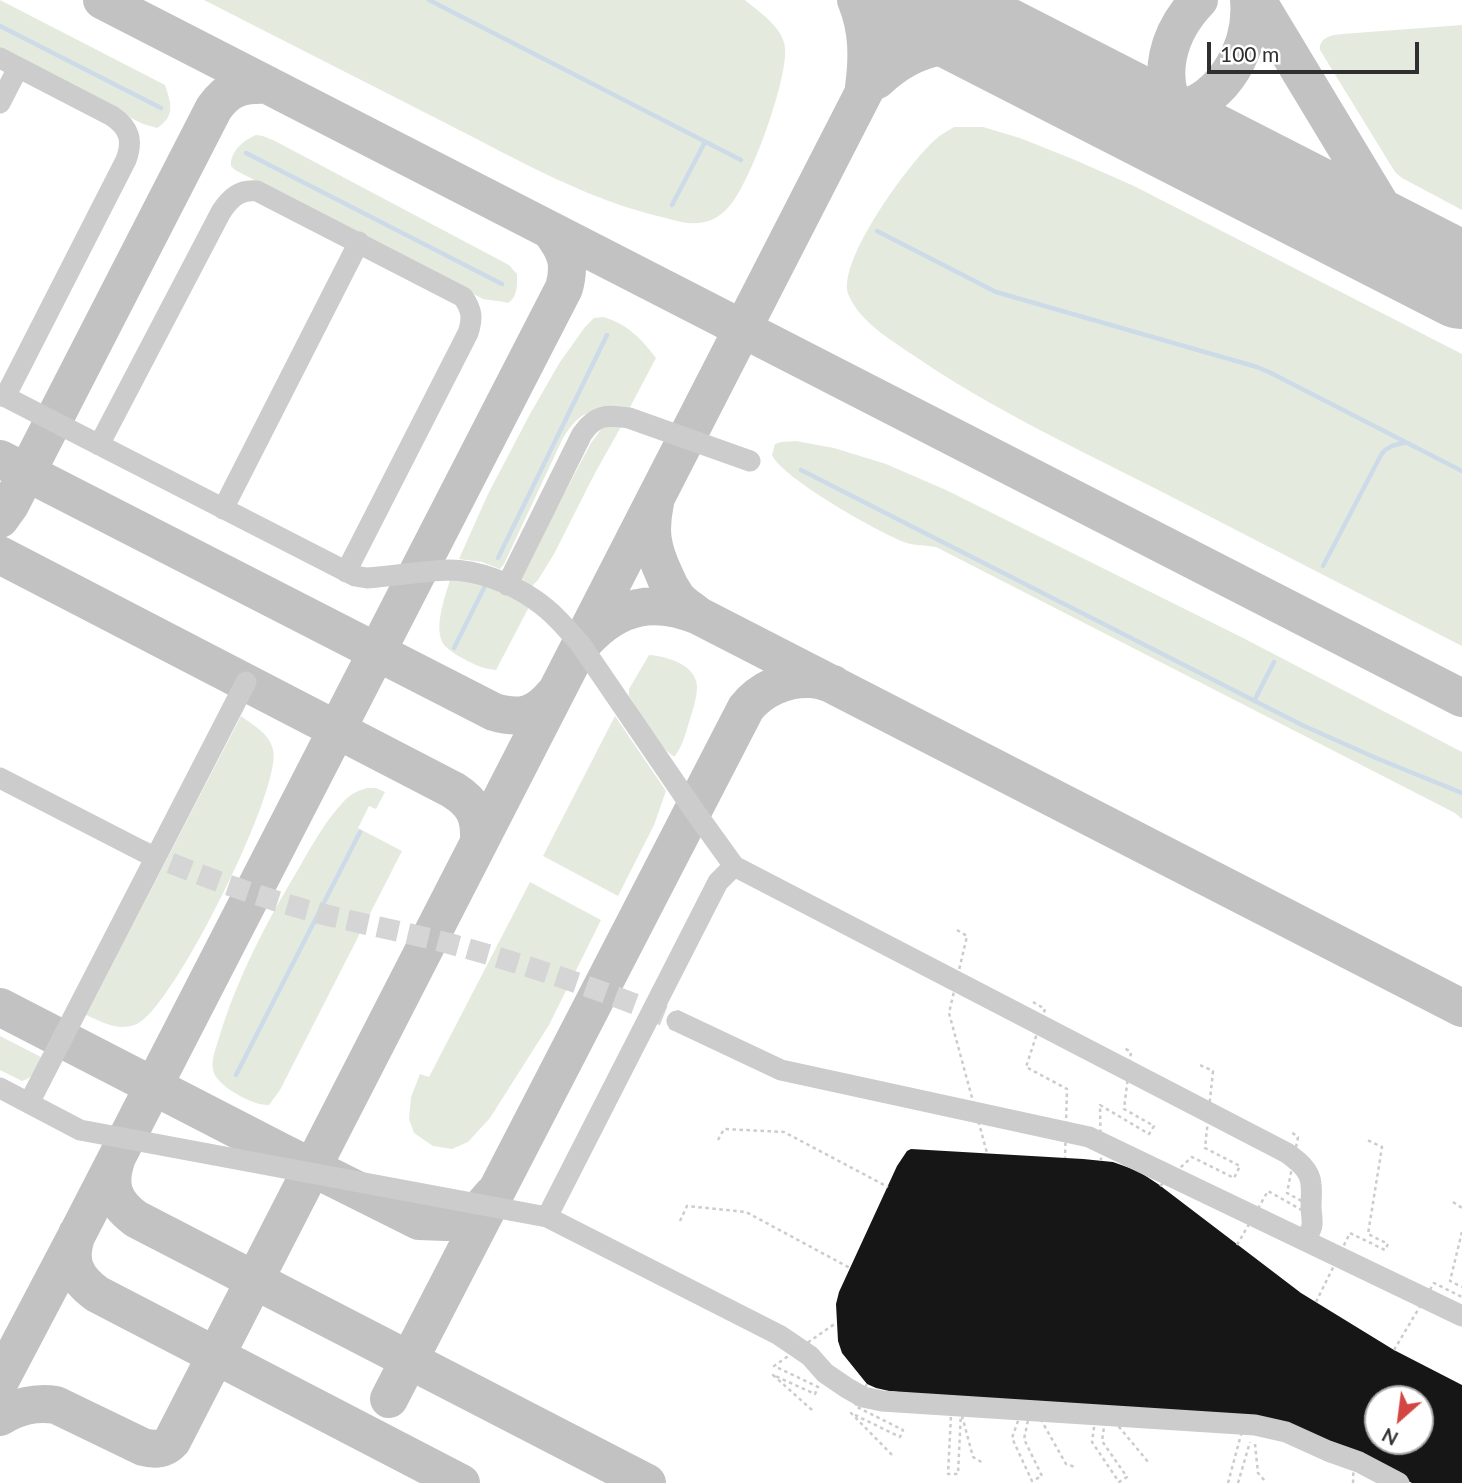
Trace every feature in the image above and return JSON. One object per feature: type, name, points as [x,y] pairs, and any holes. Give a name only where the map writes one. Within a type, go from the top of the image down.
[{"type":"lane","points":[[0,103],[9,63],[113,117],[124,126],[130,142],[126,160],[2,396],[355,576],[368,578],[449,570],[469,571],[507,585],[534,599],[581,645],[734,866],[1287,1153],[1306,1170],[1311,1182],[1313,1227],[1306,1240]]},
{"type":"lane","points":[[99,445],[231,198],[244,192],[257,191],[359,242],[463,297],[472,316],[468,333],[346,572]]},
{"type":"lane","points":[[223,509],[359,242]]},
{"type":"lane","points":[[507,585],[582,434],[589,424],[598,418],[609,415],[629,418],[750,461]]},
{"type":"lane","points":[[29,1103],[246,682]]},
{"type":"lane","points":[[0,778],[142,851]]},
{"type":"lane","points":[[547,1217],[718,882],[734,866]]},
{"type":"lane","points":[[677,1021],[764,1063],[791,1073],[1089,1137],[1462,1316]]},
{"type":"lane","points":[[0,1088],[80,1130],[547,1217],[779,1335],[810,1356],[825,1373],[863,1396],[882,1401],[1255,1425],[1286,1432],[1359,1462],[1399,1483]]},
{"type":"path","points":[[957,930],[967,936],[949,1013],[987,1153]]},
{"type":"path","points":[[1033,1002],[1045,1009],[1026,1067],[1067,1089],[1065,1158]]},
{"type":"path","points":[[1101,1161],[1100,1105],[1149,1134],[1154,1126],[1124,1109],[1132,1052],[1124,1048]]},
{"type":"path","points":[[1160,1186],[1192,1157],[1234,1178],[1240,1166],[1205,1148],[1213,1071],[1200,1065]]},
{"type":"path","points":[[718,1140],[724,1129],[784,1132],[888,1187]]},
{"type":"path","points":[[1237,1245],[1268,1191],[1307,1213],[1311,1206],[1287,1193],[1298,1137],[1290,1131]]},
{"type":"path","points":[[1316,1302],[1350,1233],[1385,1250],[1388,1244],[1368,1234],[1382,1147],[1367,1140]]},
{"type":"path","points":[[1453,1202],[1462,1208]]},
{"type":"path","points":[[680,1222],[687,1206],[746,1212],[850,1268]]},
{"type":"path","points":[[1462,1232],[1450,1281],[1462,1287]]},
{"type":"path","points":[[1394,1350],[1434,1283],[1462,1297]]},
{"type":"path","points":[[812,1410],[774,1375],[815,1394],[818,1387],[774,1366],[836,1323]]},
{"type":"path","points":[[867,1384],[855,1406],[903,1430],[900,1437],[851,1413],[894,1457]]},
{"type":"path","points":[[952,1396],[947,1474],[958,1474],[961,1412],[973,1457],[983,1463]]},
{"type":"path","points":[[1025,1401],[1012,1438],[1032,1481],[1042,1476],[1024,1439],[1029,1416],[1040,1418],[1066,1464],[1075,1467]]},
{"type":"path","points":[[1097,1406],[1091,1442],[1119,1482],[1127,1477],[1102,1441],[1105,1420],[1115,1422],[1149,1463]]},
{"type":"path","points":[[1228,1483],[1246,1416]]},
{"type":"path","points":[[1238,1483],[1253,1439],[1258,1473],[1265,1481]]},
{"type":"path","points":[[1353,1483],[1354,1453]]},
{"type":"shaded area","points":[[0,0],[165,85],[170,103],[167,119],[157,128],[143,124],[0,51]]},
{"type":"shaded area","points":[[204,0],[745,0],[780,33],[785,48],[784,63],[774,107],[756,158],[735,198],[717,217],[704,222],[688,223],[632,209],[558,180]]},
{"type":"shaded area","points":[[1462,25],[1462,210],[1395,172],[1320,46],[1324,39],[1334,35]]},
{"type":"shaded area","points":[[954,127],[983,127],[1020,138],[1134,186],[1462,354],[1462,646],[1070,446],[972,393],[867,321],[849,296],[847,281],[863,238],[894,189],[924,150]]},
{"type":"shaded area","points":[[256,135],[275,141],[509,265],[517,274],[514,297],[508,303],[483,299],[235,170],[231,161],[235,151]]},
{"type":"shaded area","points":[[603,317],[619,323],[633,333],[656,358],[629,409],[591,412],[577,420],[570,428],[500,569],[482,562],[459,559],[488,494],[560,362],[585,327],[594,318]]},
{"type":"shaded area","points":[[613,424],[622,425],[554,554],[532,586],[522,579],[522,573],[591,443],[602,428]]},
{"type":"shaded area","points":[[796,441],[834,448],[886,464],[946,490],[1245,639],[1462,752],[1462,819],[1455,813],[936,547],[904,542],[853,516],[811,490],[779,465],[772,455],[775,444]]},
{"type":"shaded area","points":[[450,580],[483,585],[529,607],[496,670],[462,658],[447,648],[441,640],[441,614]]},
{"type":"shaded area","points":[[649,655],[664,657],[686,667],[692,672],[697,686],[695,703],[684,738],[675,756],[654,736],[629,696],[629,689]]},
{"type":"shaded area","points":[[241,716],[260,730],[271,744],[271,772],[261,807],[222,896],[174,981],[153,1010],[137,1024],[124,1027],[111,1025],[86,1015]]},
{"type":"shaded area","points":[[615,716],[666,791],[654,825],[618,896],[543,856]]},
{"type":"shaded area","points":[[367,788],[385,792],[376,809],[369,806],[358,828],[402,851],[280,1090],[269,1105],[254,1102],[228,1088],[213,1070],[214,1054],[226,1016],[264,929],[314,842],[344,801]]},
{"type":"shaded area","points":[[530,882],[601,920],[549,1025],[490,1118],[468,1142],[452,1149],[433,1146],[414,1133],[409,1119],[411,1097],[420,1074],[429,1077]]},
{"type":"shaded area","points":[[0,1036],[41,1057],[29,1078],[22,1081],[0,1070]]},
{"type":"building","points":[[911,1149],[1083,1159],[1113,1162],[1138,1171],[1301,1293],[1394,1350],[1462,1385],[1462,1483],[1412,1483],[1325,1439],[889,1391],[867,1384],[842,1353],[838,1341],[836,1304],[839,1292],[897,1166]]},
{"type":"waterway","points":[[429,0],[741,160]]},
{"type":"waterway","points":[[0,26],[161,108]]},
{"type":"waterway","points":[[672,205],[705,142]]},
{"type":"waterway","points":[[246,153],[502,284]]},
{"type":"waterway","points":[[877,231],[996,292],[1257,367],[1462,471]]},
{"type":"waterway","points":[[498,558],[607,335]]},
{"type":"waterway","points":[[1323,566],[1381,455],[1394,445],[1404,443]]},
{"type":"waterway","points":[[801,470],[1302,725],[1462,793]]},
{"type":"waterway","points":[[454,648],[484,588]]},
{"type":"waterway","points":[[1254,701],[1274,662]]},
{"type":"waterway","points":[[236,1075],[360,832]]},
{"type":"taxiway","points":[[102,0],[1462,698]]},
{"type":"taxiway","points":[[856,0],[866,43],[864,87]]},
{"type":"taxiway","points":[[0,1417],[27,1406],[56,1405],[143,1447],[159,1448],[172,1441],[876,69],[887,50],[904,30],[928,13],[954,0]]},
{"type":"taxiway","points":[[1199,0],[1179,26],[1168,55],[1166,70],[1171,102],[1186,129],[1202,148]]},
{"type":"taxiway","points":[[1128,110],[1159,113],[1177,111],[1194,105],[1209,95],[1222,83],[1241,52],[1249,17],[1249,0]]},
{"type":"taxiway","points":[[1257,0],[1394,227],[1409,247],[1426,262],[1462,263]]},
{"type":"taxiway","points":[[877,80],[908,58],[939,47],[973,45],[1010,49]]},
{"type":"taxiway","points":[[0,519],[10,505],[214,108],[225,95],[237,88],[268,85]]},
{"type":"taxiway","points":[[0,1381],[564,288],[566,258],[550,230]]},
{"type":"taxiway","points":[[0,459],[494,712],[512,716],[528,714],[541,707],[554,694]]},
{"type":"taxiway","points":[[586,640],[611,619],[638,608],[667,607],[699,616],[677,598],[660,565],[652,531],[655,503]]},
{"type":"taxiway","points":[[0,555],[453,790],[471,805],[477,817],[479,841]]},
{"type":"taxiway","points":[[699,616],[1462,1008]]},
{"type":"taxiway","points":[[389,1399],[746,708],[759,695],[783,683],[810,679],[833,684]]},
{"type":"taxiway","points":[[0,1007],[419,1221],[446,1222],[463,1218],[480,1209],[493,1194]]},
{"type":"taxiway","points":[[117,1157],[113,1176],[114,1192],[122,1206],[136,1219],[647,1483]]},
{"type":"taxiway","points":[[77,1234],[73,1253],[75,1268],[83,1282],[97,1294],[461,1483]]},
{"type":"runway","points":[[913,0],[1462,281]]},
{"type":"tunnel","points":[[142,851],[202,876],[265,897],[325,915],[433,939],[508,961],[677,1021]]}]
